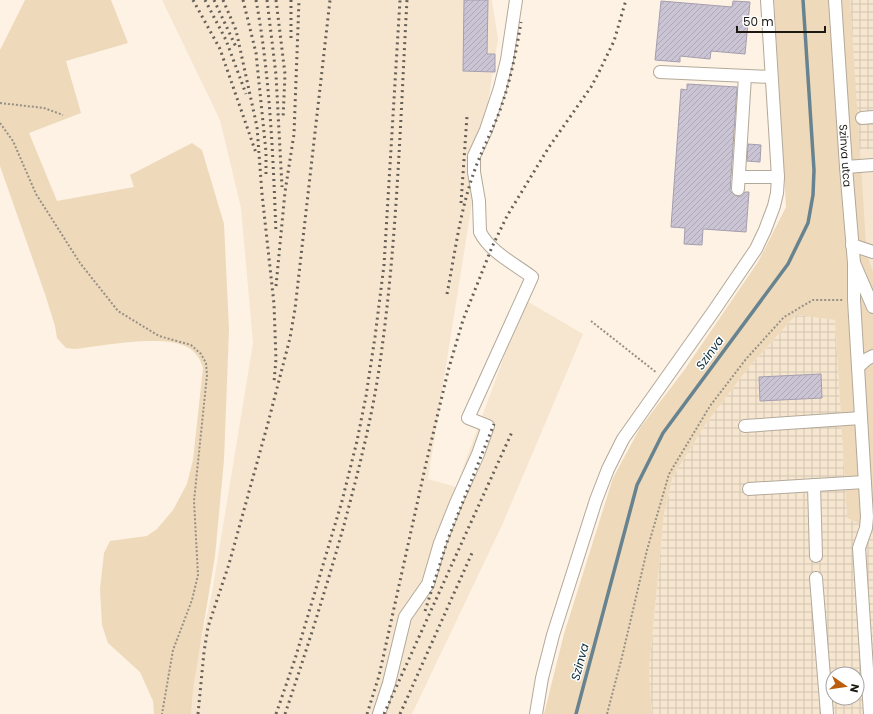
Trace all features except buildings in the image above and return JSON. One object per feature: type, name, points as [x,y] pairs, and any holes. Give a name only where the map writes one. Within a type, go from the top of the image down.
[{"type":"street","points":[[380,714],[405,617],[428,584],[440,543],[478,454],[488,426],[468,418],[532,277],[499,253],[480,232],[479,201],[474,163],[474,156],[494,106],[507,60],[516,0]]},
{"type":"street","points":[[536,714],[542,678],[553,635],[596,500],[608,469],[623,439],[666,380],[756,249],[774,206],[778,178],[767,0]]},
{"type":"street","name":"Szinva utca","points":[[835,0],[854,263],[873,307]]},
{"type":"street","points":[[660,72],[771,77]]},
{"type":"street","points":[[738,189],[745,76]]},
{"type":"street","points":[[846,167],[873,165]]},
{"type":"street","points":[[739,177],[778,178]]},
{"type":"street","points":[[852,245],[873,252]]},
{"type":"street","points":[[854,263],[854,300],[866,518],[866,528],[860,548],[870,714]]},
{"type":"street","points":[[858,367],[873,356]]},
{"type":"street","points":[[745,426],[861,418]]},
{"type":"street","points":[[749,488],[865,482]]},
{"type":"street","points":[[814,485],[816,556]]},
{"type":"street","points":[[816,578],[827,714]]},
{"type":"path","points":[[0,103],[44,108],[62,115]]},
{"type":"path","points":[[0,123],[13,141],[36,194],[80,263],[118,311],[159,336],[191,345],[201,354],[206,364],[207,375],[194,501],[198,575],[192,600],[173,650],[162,714]]},
{"type":"path","points":[[607,714],[647,550],[669,474],[710,406],[746,359],[784,317],[813,300],[854,300]]},
{"type":"path","points":[[592,321],[666,380]]},
{"type":"shaded area","points":[[25,0],[111,0],[128,43],[66,61],[81,113],[29,133],[57,201],[134,187],[130,175],[192,143],[202,150],[224,224],[229,329],[224,460],[215,556],[193,689],[191,714],[154,714],[153,701],[140,672],[108,643],[102,625],[100,589],[104,553],[110,541],[147,536],[157,529],[173,510],[187,484],[193,460],[203,368],[200,359],[189,348],[165,341],[116,343],[74,349],[66,348],[57,338],[55,326],[45,294],[0,166],[0,50]]},
{"type":"shaded area","points":[[162,0],[492,0],[498,39],[428,479],[456,487],[525,300],[583,334],[503,523],[412,714],[185,714],[212,593],[253,343],[241,208],[220,120]]},
{"type":"shaded area","points":[[774,0],[850,0],[866,242],[873,272],[873,530],[847,518],[835,320],[796,315],[749,367],[707,422],[673,476],[664,514],[649,670],[652,714],[544,714],[564,634],[613,478],[640,428],[685,369],[758,262],[786,207]]},
{"type":"shaded area","points":[[850,0],[873,0],[873,149],[859,150]]},
{"type":"shaded area","points":[[873,149],[873,272],[866,242],[859,150]]},
{"type":"shaded area","points":[[796,315],[835,320],[847,518],[873,530],[873,714],[652,714],[649,670],[664,514],[673,476],[707,422],[749,367]]},
{"type":"waterway","name":"Szinva","points":[[576,714],[637,485],[663,433],[788,264],[808,223],[813,195],[814,170],[803,0]]},
{"type":"railway","points":[[193,0],[220,49],[256,153]]},
{"type":"railway","points":[[205,0],[226,40],[246,94]]},
{"type":"railway","points":[[214,0],[236,47]]},
{"type":"railway","points":[[223,0],[236,30],[257,127],[262,194],[274,304],[276,359],[274,382]]},
{"type":"railway","points":[[243,0],[256,53],[266,152],[266,176]]},
{"type":"railway","points":[[256,0],[268,87],[276,233]]},
{"type":"railway","points":[[267,0],[276,75],[282,187]]},
{"type":"railway","points":[[276,0],[285,74],[283,119]]},
{"type":"railway","points":[[291,0],[291,38]]},
{"type":"railway","points":[[276,286],[285,192],[294,134],[299,0]]},
{"type":"railway","points":[[198,714],[208,627],[229,564],[290,338],[295,309],[330,0]]},
{"type":"railway","points":[[276,714],[295,659],[342,501],[357,441],[366,396],[384,265],[400,0]]},
{"type":"railway","points":[[285,714],[316,620],[344,525],[375,395],[390,282],[394,235],[407,0]]},
{"type":"railway","points":[[367,714],[379,676],[425,468],[448,371],[463,320],[492,247],[507,216],[549,147],[591,87],[598,74],[614,41],[626,0]]},
{"type":"railway","points":[[447,294],[458,232],[469,187],[503,102],[512,68],[521,22]]},
{"type":"railway","points":[[461,203],[467,116]]},
{"type":"railway","points":[[425,611],[448,539],[494,424]]},
{"type":"railway","points":[[384,714],[512,432]]},
{"type":"railway","points":[[400,714],[472,553]]}]
